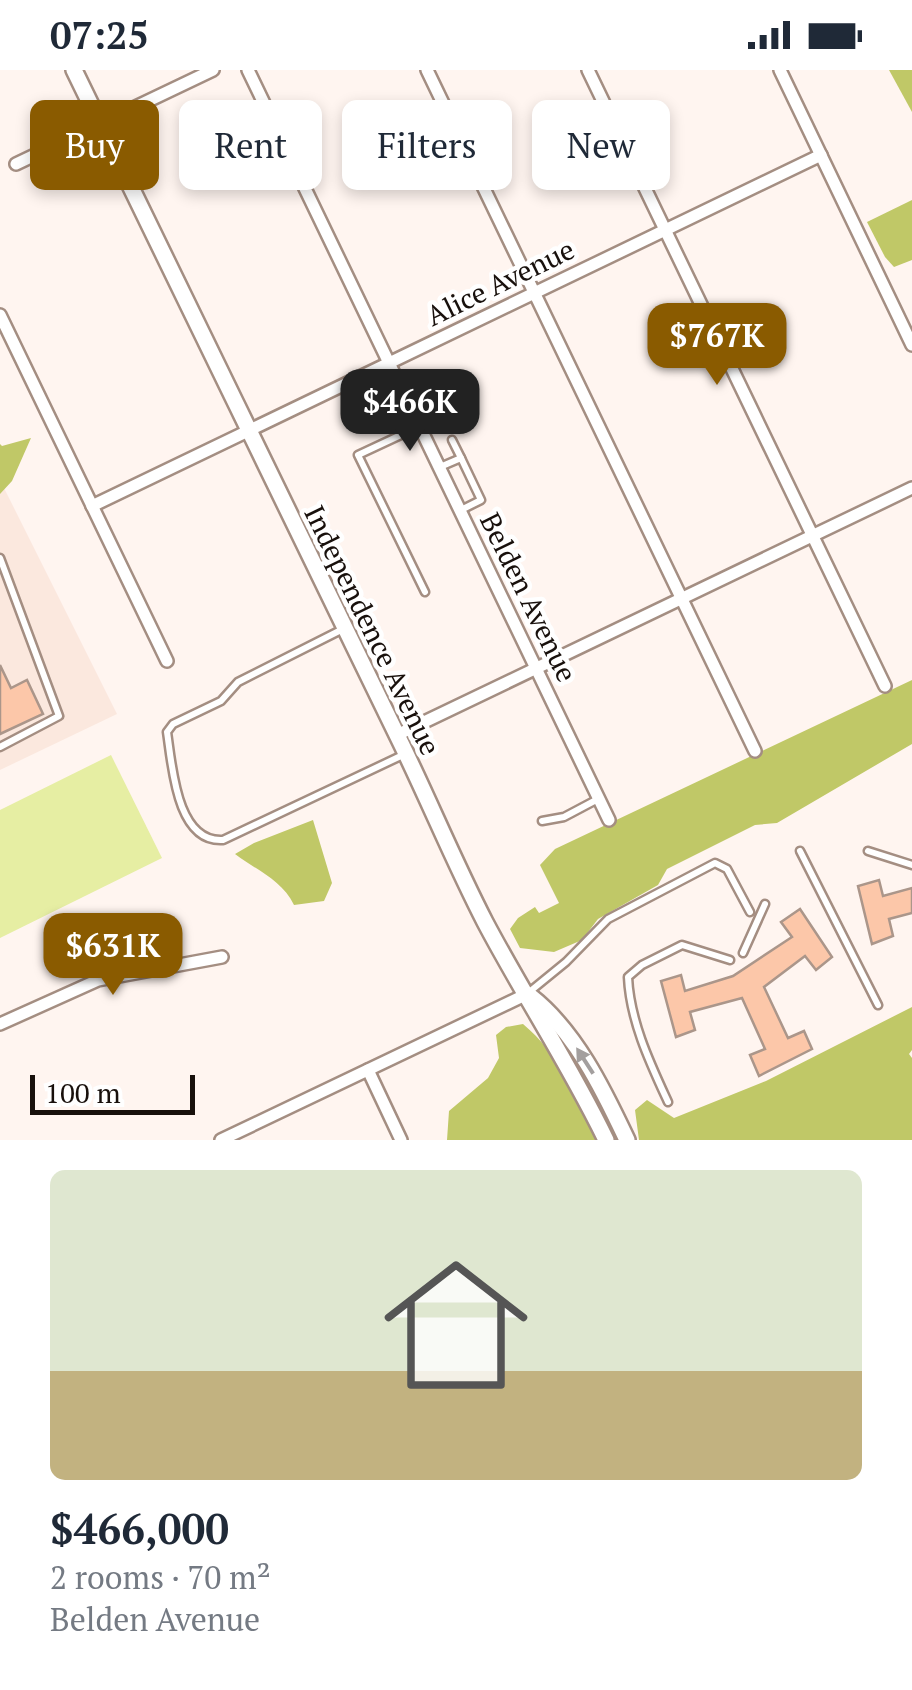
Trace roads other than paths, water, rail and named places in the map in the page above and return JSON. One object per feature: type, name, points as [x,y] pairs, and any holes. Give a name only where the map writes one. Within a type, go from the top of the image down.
[{"type":"street","name":"Independence Avenue","points":[[74,70],[88,100]]},
{"type":"street","points":[[150,100],[213,70]]},
{"type":"street","name":"Belden Avenue","points":[[248,70],[610,820]]},
{"type":"street","points":[[427,70],[755,752]]},
{"type":"street","points":[[588,70],[885,686]]},
{"type":"street","points":[[780,70],[912,345]]},
{"type":"street","name":"Alice Avenue","points":[[92,506],[821,155]]},
{"type":"street","points":[[16,164],[30,157]]},
{"type":"street","name":"Independence Avenue","points":[[132,190],[485,922],[606,1140]]},
{"type":"street","points":[[0,315],[167,661]]},
{"type":"street","points":[[397,734],[912,488]]},
{"type":"street","points":[[0,1024],[98,980],[222,957]]},
{"type":"street","name":"Independence Avenue","points":[[527,994],[548,1010],[581,1054],[628,1140]]},
{"type":"street","points":[[221,1140],[527,994]]},
{"type":"street","points":[[368,1070],[401,1140]]},
{"type":"lane","points":[[419,426],[358,454],[424,592]]},
{"type":"lane","points":[[452,440],[481,500],[460,510]]},
{"type":"lane","points":[[439,468],[461,458]]},
{"type":"lane","points":[[0,558],[59,716],[0,746]]},
{"type":"lane","points":[[345,629],[238,682],[220,701],[172,724],[168,732],[174,788],[192,826],[212,840],[223,840],[406,753]]},
{"type":"lane","points":[[542,822],[564,817],[599,798]]},
{"type":"lane","points":[[800,852],[878,1005]]},
{"type":"lane","points":[[868,852],[912,865]]},
{"type":"lane","points":[[527,994],[566,962],[608,919],[715,863],[728,869],[750,912]]},
{"type":"lane","points":[[743,953],[765,904]]},
{"type":"lane","points":[[668,1102],[641,1038],[628,977],[632,970],[682,946],[730,960]]}]
